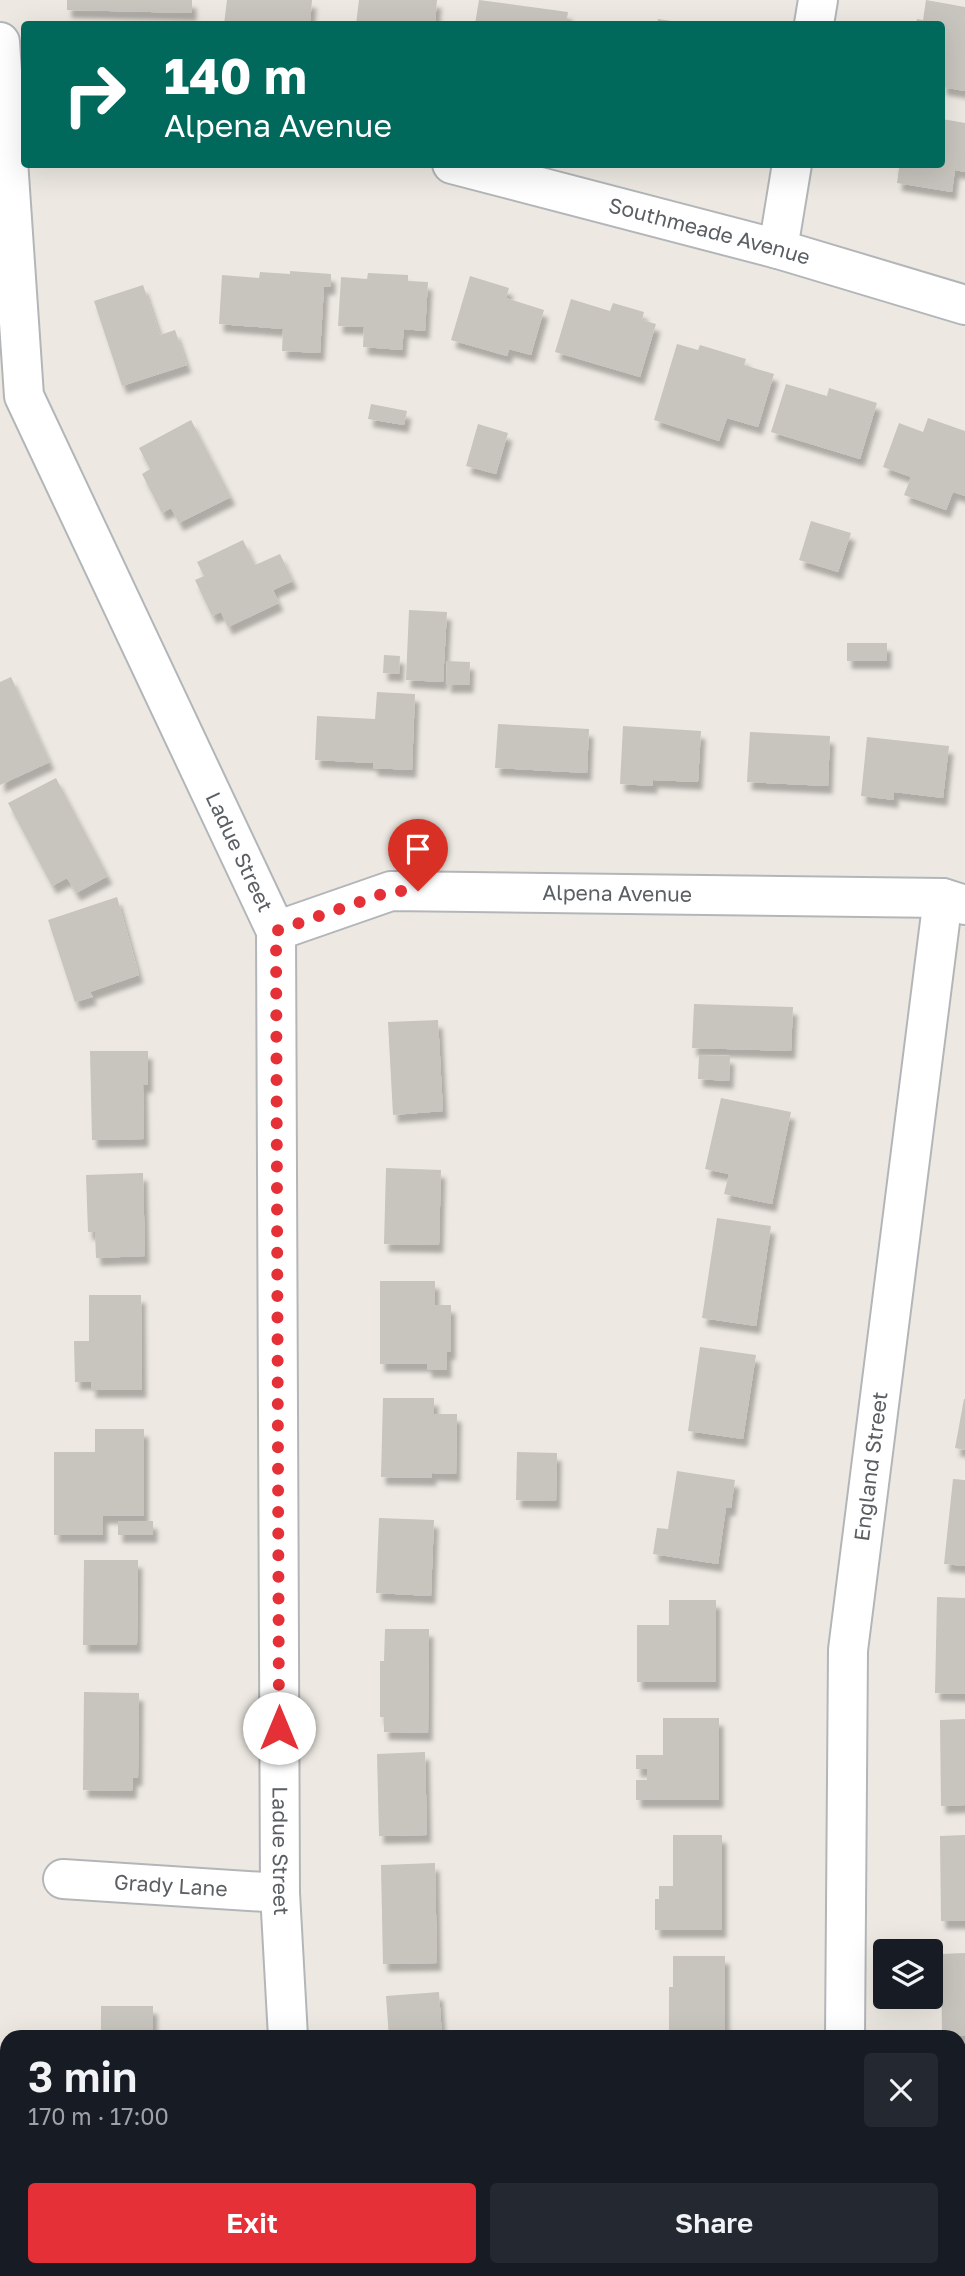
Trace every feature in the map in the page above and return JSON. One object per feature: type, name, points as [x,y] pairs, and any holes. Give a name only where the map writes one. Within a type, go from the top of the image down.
[{"type":"street","points":[[814,21],[818,0]]},
{"type":"street","name":"Ladue Street","points":[[0,42],[11,141],[24,396],[276,931],[280,1893],[288,2030]]},
{"type":"street","name":"Southmeade Avenue","points":[[467,168],[778,249],[965,305]]},
{"type":"street","points":[[778,249],[791,168]]},
{"type":"street","name":"Alpena Avenue","points":[[276,931],[391,891],[954,901]]},
{"type":"street","name":"England Street","points":[[845,2030],[848,1650],[954,901]]},
{"type":"street","name":"Grady Lane","points":[[62,1879],[280,1893]]},
{"type":"building","points":[[67,0],[192,0],[192,13],[67,10]]},
{"type":"building","points":[[227,0],[312,0],[310,21],[224,21]]},
{"type":"building","points":[[359,0],[437,0],[435,21],[356,21]]},
{"type":"building","points":[[479,0],[568,12],[566,21],[476,21]]},
{"type":"building","points":[[926,0],[965,7],[965,91],[945,88],[945,21],[917,21],[923,20]]},
{"type":"building","points":[[945,120],[965,123],[965,172],[955,170],[952,192],[897,183],[899,168],[945,168]]},
{"type":"building","points":[[290,271],[331,274],[331,287],[324,287],[320,353],[282,351],[283,329],[219,324],[222,275],[259,278],[260,272],[290,274]]},
{"type":"building","points":[[368,273],[408,275],[408,281],[428,282],[425,331],[404,329],[402,350],[363,347],[364,327],[338,326],[341,277],[367,279]]},
{"type":"building","points":[[470,276],[509,288],[506,298],[544,310],[531,355],[509,349],[507,356],[451,340]]},
{"type":"building","points":[[143,285],[160,335],[175,330],[187,365],[122,386],[94,301]]},
{"type":"building","points":[[571,299],[610,311],[613,303],[644,312],[642,320],[656,324],[640,377],[555,352]]},
{"type":"building","points":[[677,344],[698,350],[700,345],[746,359],[744,365],[774,374],[758,427],[727,418],[719,441],[654,420]]},
{"type":"building","points":[[786,384],[827,396],[829,388],[877,403],[860,459],[771,432]]},
{"type":"building","points":[[371,404],[407,411],[404,425],[368,419]]},
{"type":"building","points":[[928,418],[965,431],[965,496],[953,492],[946,510],[904,495],[911,477],[883,467],[899,423],[923,432]]},
{"type":"building","points":[[191,420],[231,497],[179,523],[171,508],[162,513],[142,474],[150,469],[139,448]]},
{"type":"building","points":[[478,424],[508,433],[496,474],[466,466]]},
{"type":"building","points":[[811,521],[851,533],[838,572],[799,560]]},
{"type":"building","points":[[243,540],[255,565],[280,554],[293,581],[273,590],[279,603],[228,627],[221,612],[212,616],[195,580],[204,576],[197,562]]},
{"type":"building","points":[[409,610],[447,612],[443,682],[406,680]]},
{"type":"building","points":[[847,643],[887,643],[887,661],[847,661]]},
{"type":"building","points":[[384,655],[400,656],[399,674],[383,673]]},
{"type":"building","points":[[447,661],[470,662],[469,685],[446,685]]},
{"type":"building","points":[[11,677],[50,762],[0,785],[0,682]]},
{"type":"building","points":[[377,692],[415,694],[412,770],[373,768],[373,763],[315,760],[317,716],[375,719]]},
{"type":"building","points":[[498,724],[589,729],[587,773],[495,768]]},
{"type":"building","points":[[623,726],[701,731],[698,782],[653,780],[653,786],[620,784]]},
{"type":"building","points":[[750,732],[830,736],[828,786],[747,782]]},
{"type":"building","points":[[867,737],[949,746],[943,798],[894,792],[894,800],[861,796]]},
{"type":"building","points":[[56,778],[108,876],[76,893],[67,878],[52,886],[8,803]]},
{"type":"building","points":[[117,897],[139,975],[90,992],[93,997],[75,1002],[48,920]]},
{"type":"building","points":[[694,1004],[793,1007],[791,1051],[692,1048]]},
{"type":"building","points":[[438,1020],[443,1111],[393,1115],[388,1022]]},
{"type":"building","points":[[90,1051],[148,1051],[148,1085],[143,1085],[144,1139],[92,1140]]},
{"type":"building","points":[[699,1055],[730,1056],[729,1081],[698,1079]]},
{"type":"building","points":[[721,1098],[791,1112],[772,1204],[724,1194],[729,1174],[705,1169]]},
{"type":"building","points":[[386,1168],[441,1170],[439,1245],[384,1244]]},
{"type":"building","points":[[143,1173],[145,1256],[96,1258],[95,1232],[88,1232],[86,1175]]},
{"type":"building","points":[[717,1218],[771,1226],[756,1326],[702,1318]]},
{"type":"building","points":[[380,1281],[435,1281],[435,1305],[451,1305],[451,1352],[447,1352],[447,1370],[427,1370],[427,1364],[380,1364]]},
{"type":"building","points":[[89,1295],[141,1295],[142,1390],[91,1390],[91,1382],[75,1382],[74,1341],[89,1341]]},
{"type":"building","points":[[700,1347],[756,1355],[743,1439],[688,1431]]},
{"type":"building","points":[[383,1398],[434,1398],[434,1414],[457,1414],[456,1474],[432,1473],[432,1478],[381,1477]]},
{"type":"building","points":[[965,1399],[965,1450],[955,1448]]},
{"type":"building","points":[[95,1429],[144,1429],[144,1516],[103,1516],[103,1535],[54,1535],[54,1452],[95,1452]]},
{"type":"building","points":[[517,1452],[557,1453],[556,1501],[516,1500]]},
{"type":"building","points":[[677,1471],[735,1480],[731,1508],[726,1508],[718,1564],[653,1554],[657,1528],[668,1529]]},
{"type":"building","points":[[953,1479],[965,1480],[965,1566],[944,1564]]},
{"type":"building","points":[[379,1518],[434,1520],[431,1596],[376,1593]]},
{"type":"building","points":[[118,1521],[153,1521],[153,1535],[118,1535]]},
{"type":"building","points":[[84,1560],[138,1560],[137,1645],[83,1645]]},
{"type":"building","points":[[937,1597],[965,1598],[965,1694],[935,1693]]},
{"type":"building","points":[[669,1600],[716,1600],[716,1682],[637,1682],[637,1625],[669,1625]]},
{"type":"building","points":[[385,1629],[429,1629],[428,1733],[384,1732],[384,1717],[380,1717],[380,1661],[384,1661]]},
{"type":"building","points":[[84,1692],[139,1693],[138,1778],[133,1778],[132,1791],[83,1790]]},
{"type":"building","points":[[663,1718],[719,1718],[719,1800],[636,1800],[636,1780],[647,1780],[647,1769],[636,1769],[636,1755],[663,1755]]},
{"type":"building","points":[[965,1719],[965,1805],[941,1806],[940,1720]]},
{"type":"building","points":[[425,1752],[427,1835],[379,1836],[377,1754]]},
{"type":"building","points":[[673,1835],[722,1835],[722,1930],[655,1930],[655,1899],[659,1899],[659,1886],[673,1886]]},
{"type":"building","points":[[965,1835],[965,1921],[941,1921],[940,1836]]},
{"type":"building","points":[[435,1863],[437,1963],[383,1964],[381,1865]]},
{"type":"building","points":[[965,1953],[965,2030],[942,2030],[943,1954]]},
{"type":"building","points":[[673,1956],[725,1956],[725,2030],[669,2030],[669,1987],[673,1987]]},
{"type":"building","points":[[439,1992],[442,2030],[388,2030],[386,1996]]},
{"type":"building","points":[[101,2006],[153,2006],[153,2030],[101,2030]]},
{"type":"route","points":[[279,1728],[276,931],[391,891],[418,891]]}]
